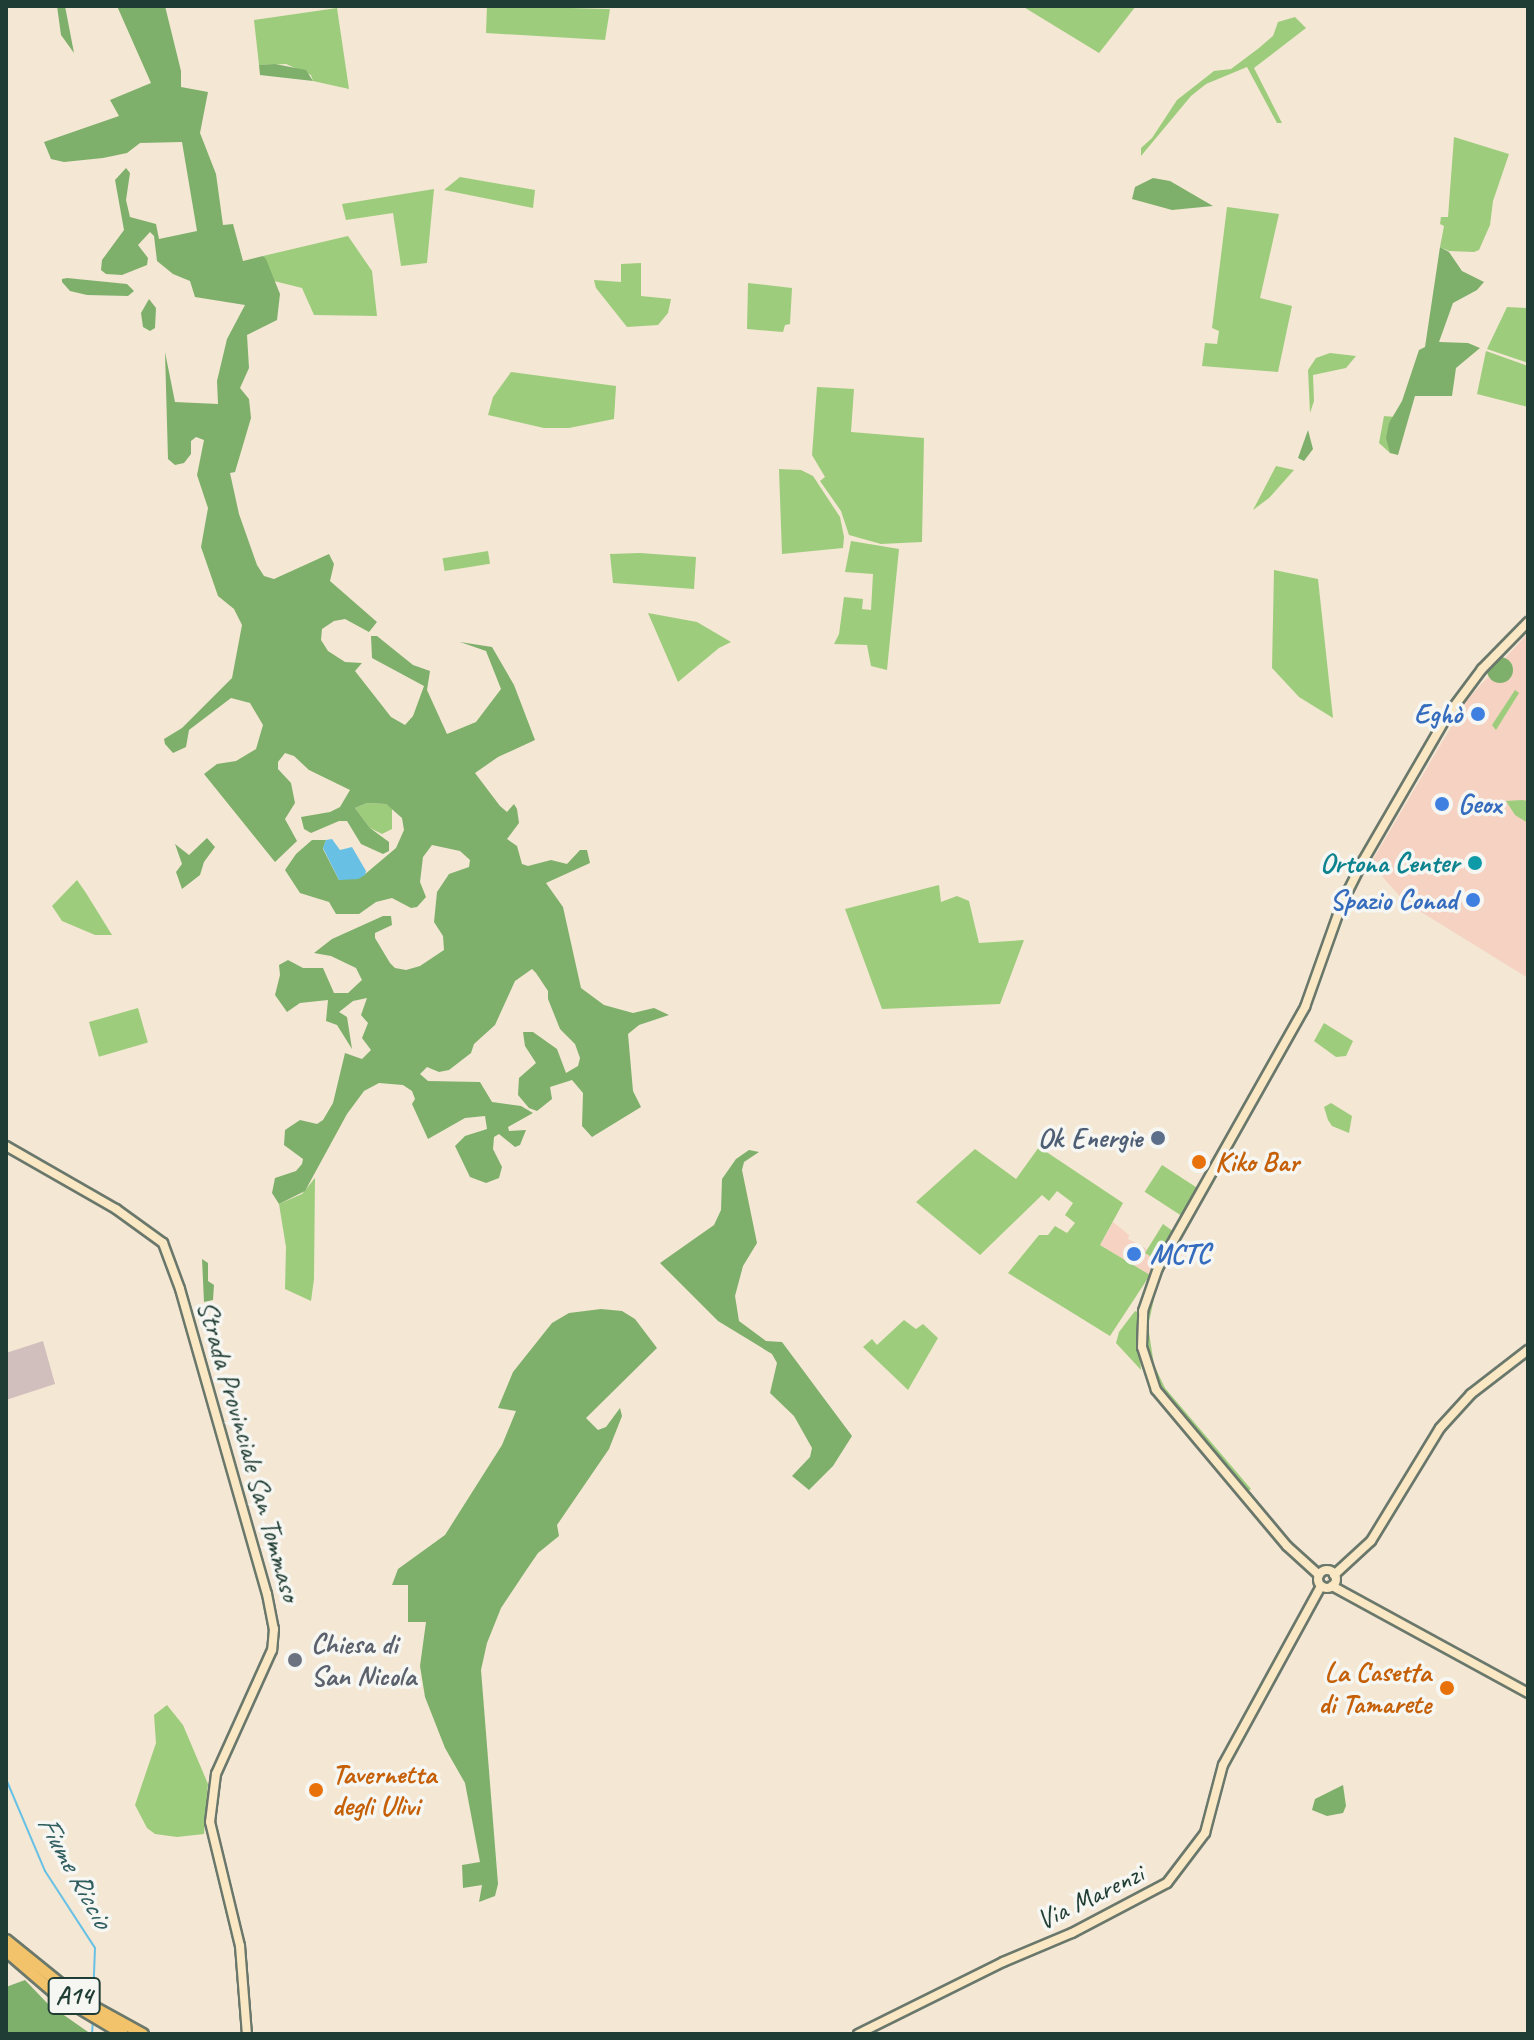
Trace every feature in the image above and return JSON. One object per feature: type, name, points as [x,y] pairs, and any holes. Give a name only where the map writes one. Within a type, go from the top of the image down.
[{"type":"highway","name":"A14","points":[[8,1948],[56,1994],[123,2034]]},
{"type":"highway","name":"A14","points":[[8,1948],[79,1999],[143,2034]]},
{"type":"main road","points":[[1528,622],[1482,669],[1447,716],[1363,861],[1330,934],[1305,1007],[1158,1268],[1148,1291],[1141,1328],[1147,1367],[1156,1390],[1287,1546],[1319,1575],[1321,1586],[1332,1586],[1342,1594],[1472,1659],[1528,1693]]},
{"type":"main road","name":"Strada Provinciale San Tommaso","points":[[6,1146],[116,1209],[163,1243],[180,1289],[267,1594],[274,1629],[272,1650],[216,1774],[210,1822],[240,1946],[247,2034]]},
{"type":"main road","points":[[1332,1586],[1334,1575],[1371,1541],[1440,1428],[1471,1394],[1528,1350]]},
{"type":"main road","points":[[1319,1575],[1325,1570],[1334,1575]]},
{"type":"main road","name":"Via Marenzi","points":[[858,2034],[1003,1962],[1135,1903],[1167,1883],[1205,1833],[1223,1765],[1321,1586]]},
{"type":"shaded area","name":"Ortona Center","points":[[1528,633],[1528,978],[1405,902],[1379,873],[1365,873],[1467,700]]},
{"type":"shaded area","points":[[1113,1222],[1129,1235],[1128,1239],[1147,1249],[1145,1253],[1158,1261],[1150,1275],[1100,1245]]},
{"type":"shaded area","points":[[43,1341],[55,1384],[6,1400],[6,1353]]},
{"type":"green space","points":[[57,6],[65,6],[74,53],[61,35]]},
{"type":"green space","points":[[117,6],[165,6],[181,71],[181,87],[208,92],[200,133],[216,174],[223,225],[233,224],[243,261],[263,256],[266,259],[280,294],[277,320],[247,335],[249,368],[240,388],[249,399],[251,418],[235,472],[230,473],[239,514],[257,565],[264,576],[274,579],[329,554],[334,564],[330,581],[377,622],[369,632],[345,619],[334,621],[322,629],[321,640],[328,651],[345,662],[362,663],[355,671],[391,717],[405,725],[413,716],[424,686],[372,658],[371,636],[377,636],[413,665],[430,671],[427,690],[447,734],[476,722],[501,689],[486,651],[460,642],[492,647],[514,685],[535,740],[498,757],[475,773],[507,812],[514,804],[517,809],[519,823],[507,839],[517,846],[522,864],[528,866],[551,860],[567,864],[580,850],[587,850],[590,863],[546,883],[563,907],[581,988],[604,1005],[633,1013],[654,1008],[669,1015],[639,1025],[628,1034],[633,1091],[641,1107],[592,1137],[582,1126],[583,1093],[572,1080],[550,1087],[552,1099],[537,1111],[529,1108],[518,1095],[519,1078],[536,1063],[525,1046],[523,1032],[533,1032],[557,1049],[566,1073],[578,1066],[580,1058],[575,1044],[560,1029],[548,999],[548,991],[536,973],[532,969],[515,981],[495,1025],[474,1044],[471,1053],[449,1070],[439,1072],[427,1067],[420,1074],[428,1081],[480,1082],[492,1102],[521,1106],[533,1113],[508,1127],[509,1131],[526,1130],[520,1145],[515,1147],[499,1134],[494,1137],[493,1149],[502,1167],[499,1178],[486,1183],[470,1177],[455,1146],[465,1136],[487,1129],[485,1116],[465,1118],[428,1139],[412,1104],[415,1099],[412,1091],[403,1085],[379,1083],[364,1091],[347,1114],[305,1191],[279,1204],[272,1193],[275,1178],[296,1171],[302,1164],[303,1159],[284,1145],[285,1130],[300,1120],[317,1124],[323,1120],[333,1103],[345,1053],[362,1059],[371,1050],[362,1038],[368,1023],[361,1015],[367,998],[353,1001],[339,1012],[347,1017],[352,1049],[337,1025],[326,1021],[328,1000],[300,1003],[287,1012],[275,995],[279,965],[288,960],[303,968],[323,968],[334,993],[348,993],[362,980],[356,968],[331,956],[314,953],[332,939],[383,916],[391,916],[392,925],[375,933],[375,938],[395,968],[406,970],[420,966],[444,950],[443,936],[434,922],[437,892],[449,874],[469,867],[470,860],[460,851],[432,845],[423,857],[420,882],[426,897],[417,907],[411,908],[392,898],[376,902],[359,914],[336,914],[329,902],[300,893],[285,870],[296,854],[312,840],[326,840],[323,849],[339,880],[364,875],[396,848],[404,830],[402,818],[386,804],[367,803],[355,808],[370,828],[389,842],[389,851],[383,854],[361,844],[347,821],[339,821],[311,833],[304,829],[301,817],[340,807],[350,790],[309,770],[294,756],[285,753],[278,762],[278,769],[291,783],[295,803],[285,819],[297,841],[275,862],[204,774],[217,764],[236,761],[256,749],[263,725],[250,703],[231,698],[189,730],[186,747],[173,753],[165,744],[164,739],[182,728],[232,678],[242,625],[234,609],[218,596],[201,547],[208,508],[197,475],[204,440],[196,437],[191,441],[191,454],[184,463],[175,465],[168,459],[165,352],[175,402],[218,404],[217,381],[227,339],[245,305],[195,297],[190,281],[173,274],[157,261],[154,236],[150,232],[138,245],[148,258],[147,265],[122,275],[106,274],[101,270],[102,260],[124,230],[115,180],[126,168],[130,173],[126,200],[130,217],[156,224],[159,239],[197,231],[182,142],[140,143],[127,153],[103,158],[64,162],[51,159],[44,142],[119,116],[110,100],[151,83]]},
{"type":"green space","points":[[487,6],[610,9],[605,40],[486,33]]},
{"type":"green space","points":[[1022,6],[1136,6],[1099,53]]},
{"type":"green space","points":[[337,8],[349,89],[313,81],[311,75],[286,64],[259,65],[254,20]]},
{"type":"green space","points":[[1295,17],[1306,28],[1254,68],[1282,123],[1277,123],[1247,67],[1206,84],[1191,96],[1141,156],[1141,148],[1152,138],[1177,100],[1214,71],[1231,69],[1273,36],[1278,22]]},
{"type":"green space","points":[[275,64],[306,70],[313,81],[260,75],[259,65]]},
{"type":"green space","points":[[1454,137],[1509,154],[1493,201],[1490,225],[1479,250],[1474,252],[1449,251],[1440,247],[1444,226],[1440,224],[1441,217],[1448,217]]},
{"type":"green space","points":[[460,177],[535,190],[533,208],[444,190]]},
{"type":"green space","points":[[1153,178],[1170,181],[1213,206],[1172,210],[1132,199],[1135,187]]},
{"type":"green space","points":[[434,189],[427,263],[401,266],[393,213],[346,220],[342,204]]},
{"type":"green space","points":[[1227,207],[1279,214],[1260,298],[1292,306],[1278,372],[1202,366],[1205,343],[1217,344],[1219,331],[1212,328]]},
{"type":"green space","points":[[348,236],[372,271],[377,316],[314,315],[302,288],[274,281],[263,256]]},
{"type":"green space","points":[[1440,247],[1449,252],[1462,271],[1484,282],[1477,290],[1453,303],[1439,342],[1468,343],[1480,348],[1456,368],[1452,396],[1415,396],[1398,455],[1390,453],[1386,438],[1389,423],[1402,401],[1419,350],[1425,347]]},
{"type":"green space","points":[[641,263],[641,296],[671,299],[668,313],[658,325],[627,327],[596,288],[594,280],[621,282],[621,264]]},
{"type":"green space","points":[[67,278],[127,284],[134,291],[128,296],[87,295],[70,291],[62,282]]},
{"type":"green space","points":[[748,283],[792,288],[790,324],[785,325],[783,332],[747,329]]},
{"type":"green space","points":[[149,299],[156,308],[155,328],[150,331],[143,327],[141,313]]},
{"type":"green space","points":[[1507,307],[1528,308],[1528,363],[1487,349]]},
{"type":"green space","points":[[1486,351],[1528,366],[1528,407],[1477,394]]},
{"type":"green space","points":[[1330,353],[1356,356],[1346,368],[1313,375],[1314,401],[1310,413],[1308,370],[1316,358]]},
{"type":"green space","points":[[511,372],[616,386],[614,419],[569,428],[544,428],[488,415],[493,397]]},
{"type":"green space","points":[[817,387],[854,389],[851,432],[924,438],[922,542],[881,544],[849,535],[841,511],[820,481],[825,477],[812,455]]},
{"type":"green space","points":[[1384,416],[1395,417],[1389,423],[1390,453],[1379,443]]},
{"type":"green space","points":[[1308,430],[1313,449],[1304,461],[1298,458]]},
{"type":"green space","points":[[1276,466],[1294,470],[1269,498],[1253,510]]},
{"type":"green space","points":[[779,469],[801,470],[813,476],[840,517],[843,548],[782,554]]},
{"type":"green space","points":[[851,541],[899,549],[887,670],[871,666],[867,645],[834,644],[839,634],[844,597],[863,599],[862,609],[871,610],[873,574],[845,572]]},
{"type":"green space","points":[[488,551],[490,564],[445,571],[443,558]]},
{"type":"green space","points":[[610,554],[696,557],[694,589],[613,583]]},
{"type":"green space","points":[[1274,570],[1318,579],[1333,718],[1299,697],[1272,668]]},
{"type":"green space","points":[[648,613],[697,622],[731,642],[719,648],[678,682]]},
{"type":"green space","points":[[1500,657],[1509,661],[1513,670],[1509,679],[1500,683],[1491,679],[1487,670],[1491,661]]},
{"type":"green space","points":[[1515,690],[1519,693],[1496,730],[1492,725]]},
{"type":"green space","points":[[1506,801],[1528,801],[1528,823],[1515,815]]},
{"type":"green space","points":[[367,803],[386,804],[392,809],[392,829],[382,834],[370,828],[355,808]]},
{"type":"green space","points":[[207,838],[215,847],[204,862],[200,875],[182,889],[176,872],[182,864],[175,844],[189,855]]},
{"type":"green space","points":[[77,880],[112,935],[95,935],[62,921],[52,906]]},
{"type":"green space","points":[[939,885],[941,902],[957,896],[969,901],[979,943],[1024,940],[1000,1004],[882,1009],[845,909]]},
{"type":"green space","points":[[138,1008],[148,1043],[99,1057],[89,1022]]},
{"type":"green space","points":[[1324,1023],[1353,1041],[1346,1056],[1336,1057],[1314,1041]]},
{"type":"green space","points":[[1331,1103],[1352,1116],[1349,1133],[1332,1126],[1328,1120],[1324,1107]]},
{"type":"green space","points":[[1039,1147],[1123,1203],[1100,1245],[1150,1275],[1110,1336],[1008,1273],[1039,1235],[1048,1235],[1055,1226],[1067,1233],[1075,1223],[1065,1215],[1073,1203],[1057,1191],[1049,1201],[1042,1195],[980,1255],[916,1202],[975,1149],[1016,1179]]},
{"type":"green space","points":[[749,1150],[759,1152],[744,1162],[742,1170],[757,1243],[743,1266],[735,1296],[739,1321],[766,1341],[782,1342],[852,1436],[833,1466],[809,1490],[792,1476],[810,1457],[812,1448],[794,1416],[770,1393],[777,1363],[772,1354],[718,1321],[660,1263],[714,1225],[721,1210],[722,1179],[736,1159]]},
{"type":"green space","points":[[1162,1165],[1199,1189],[1181,1216],[1145,1192]]},
{"type":"green space","points":[[315,1178],[311,1301],[285,1289],[286,1247],[279,1204],[302,1194]]},
{"type":"green space","points":[[1163,1224],[1174,1232],[1158,1261],[1145,1253]]},
{"type":"green space","points":[[202,1259],[208,1263],[208,1281],[214,1285],[213,1300],[204,1302]]},
{"type":"green space","points":[[1153,1288],[1156,1290],[1148,1326],[1154,1365],[1165,1388],[1251,1489],[1247,1492],[1157,1382],[1149,1360],[1145,1325]]},
{"type":"green space","points":[[601,1309],[622,1311],[635,1319],[657,1348],[586,1418],[598,1430],[606,1427],[620,1408],[622,1416],[609,1449],[557,1525],[559,1536],[538,1553],[527,1569],[501,1608],[487,1643],[481,1670],[498,1884],[495,1896],[479,1902],[482,1885],[463,1888],[462,1865],[480,1862],[465,1783],[445,1748],[425,1697],[420,1666],[426,1622],[408,1622],[408,1585],[392,1585],[398,1569],[445,1535],[502,1445],[516,1411],[498,1408],[513,1372],[552,1323],[569,1313]]},
{"type":"green space","points":[[1135,1311],[1141,1370],[1116,1343],[1119,1332]]},
{"type":"green space","points":[[904,1320],[916,1329],[923,1324],[938,1338],[908,1390],[863,1347],[872,1339],[877,1345]]},
{"type":"green space","points":[[167,1705],[183,1725],[208,1784],[204,1834],[177,1837],[155,1834],[147,1828],[135,1805],[156,1743],[154,1715]]},
{"type":"green space","points":[[1343,1785],[1346,1806],[1343,1813],[1327,1816],[1312,1810],[1315,1799]]},
{"type":"green space","points":[[25,1980],[48,2004],[91,2034],[6,2034],[6,1987]]},
{"type":"water","points":[[332,839],[340,850],[352,847],[366,871],[365,875],[358,879],[339,880],[323,848],[326,840]]},
{"type":"waterway","name":"Fiume Riccio","points":[[6,1779],[45,1871],[95,1948],[93,2001]]},
{"type":"waterway","name":"Fiume Riccio","points":[[92,2034],[93,2019]]},
{"type":"place","name":"Eghò","points":[[1478,714]]},
{"type":"place","name":"Geox","points":[[1442,804]]},
{"type":"place","name":"Ortona Center","points":[[1475,863]]},
{"type":"place","name":"Spazio Conad","points":[[1473,900]]},
{"type":"place","name":"Ok Energie","points":[[1158,1138]]},
{"type":"place","name":"Kiko Bar","points":[[1199,1162]]},
{"type":"place","name":"MCTC","points":[[1134,1254]]},
{"type":"place","name":"Chiesa di San Nicola","points":[[295,1660]]},
{"type":"place","name":"La Casetta di Tamarete","points":[[1447,1688]]},
{"type":"place","name":"Tavernetta degli Ulivi","points":[[316,1790]]}]
